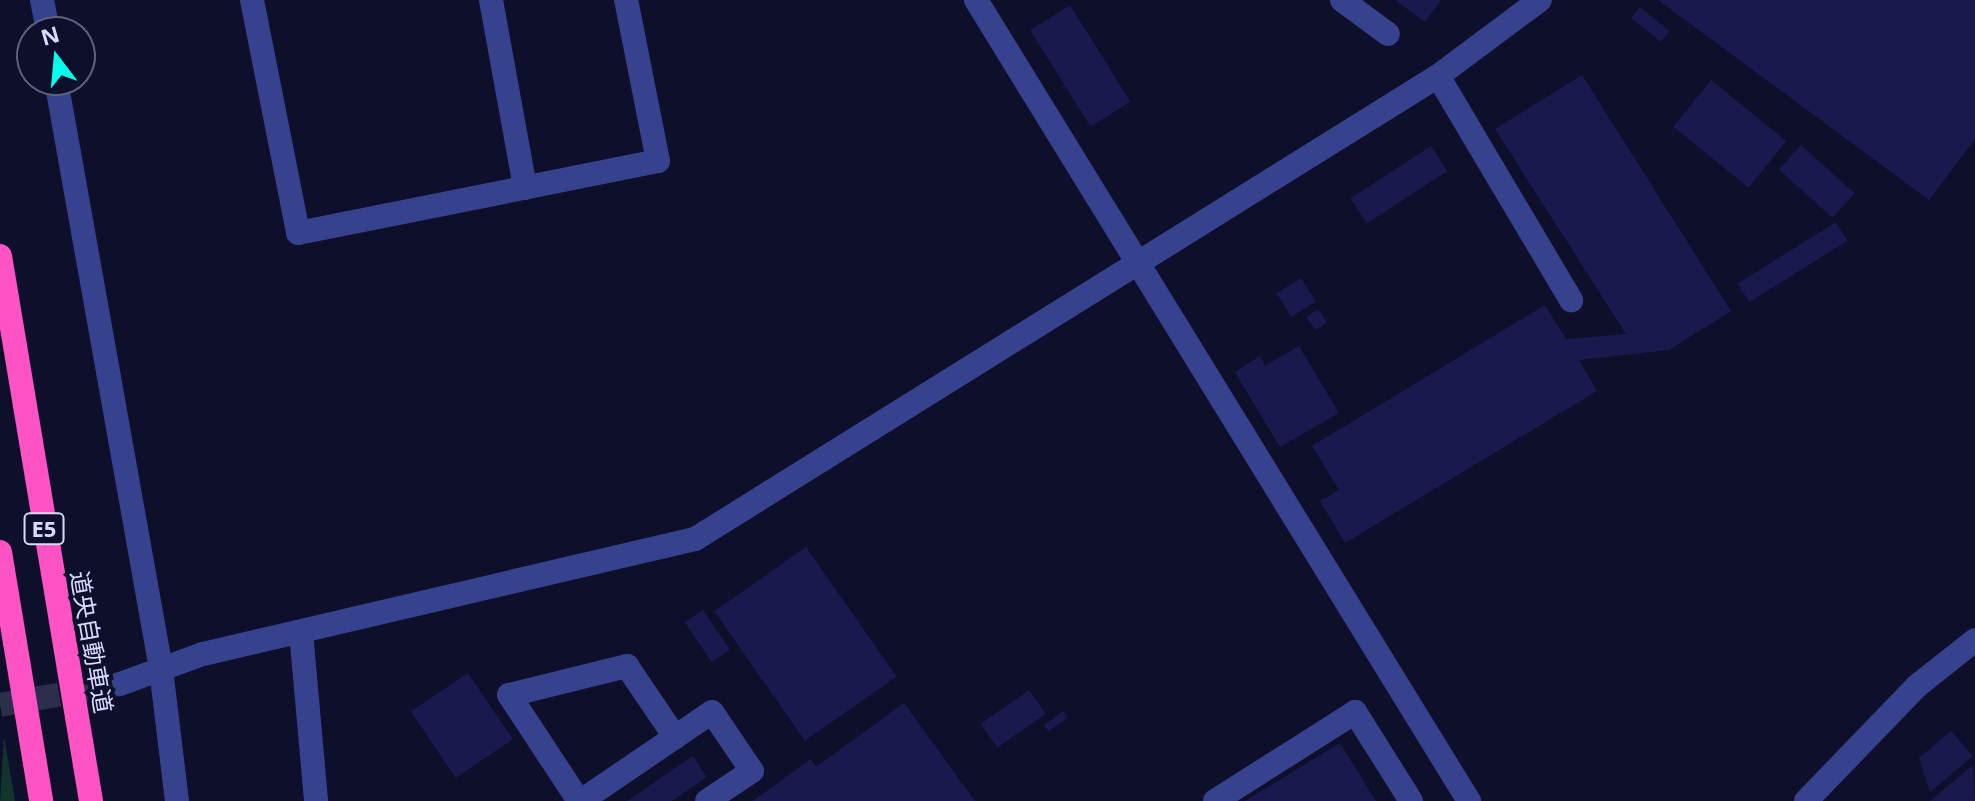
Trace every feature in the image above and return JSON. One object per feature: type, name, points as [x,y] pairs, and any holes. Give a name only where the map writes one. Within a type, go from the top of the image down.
[{"type":"highway","name":"道央自動車道","points":[[0,256],[91,801]]},
{"type":"highway","name":"E5","points":[[0,552],[41,801]]},
{"type":"street","points":[[252,0],[298,233],[658,161],[626,0]]},
{"type":"street","points":[[491,0],[525,188]]},
{"type":"street","points":[[976,0],[1469,801]]},
{"type":"street","points":[[1342,0],[1388,34]]},
{"type":"street","points":[[120,684],[161,669],[301,632],[695,539],[1438,76],[1540,0]]},
{"type":"street","points":[[1438,76],[1571,300]]},
{"type":"street","points":[[59,96],[161,669],[177,801]]},
{"type":"street","points":[[301,632],[316,801]]},
{"type":"street","points":[[1806,801],[1917,686],[1975,640]]},
{"type":"street","points":[[675,737],[627,666],[509,695],[580,801],[675,737],[712,712],[752,771],[707,801]]},
{"type":"street","points":[[1215,801],[1355,712],[1411,801]]},
{"type":"green space","points":[[4,736],[15,801],[0,801]]},
{"type":"building","points":[[1395,0],[1441,0],[1425,22]]},
{"type":"building","points":[[1658,0],[1975,0],[1975,139],[1929,200]]},
{"type":"building","points":[[1070,5],[1130,102],[1091,127],[1030,30]]},
{"type":"building","points":[[1640,7],[1670,31],[1661,42],[1631,18]]},
{"type":"building","points":[[1582,75],[1731,311],[1669,350],[1579,360],[1597,391],[1345,543],[1320,501],[1339,490],[1312,446],[1545,305],[1566,339],[1626,334],[1495,129]]},
{"type":"building","points":[[1711,80],[1786,141],[1749,188],[1673,127]]},
{"type":"building","points":[[1801,145],[1855,193],[1832,218],[1779,170]]},
{"type":"building","points":[[1431,146],[1447,171],[1367,223],[1350,198]]},
{"type":"building","points":[[1836,222],[1848,241],[1749,302],[1738,283]]},
{"type":"building","points":[[1301,278],[1316,302],[1291,317],[1276,293]]},
{"type":"building","points":[[1318,309],[1327,322],[1316,330],[1307,317]]},
{"type":"building","points":[[1299,346],[1339,413],[1280,447],[1235,372],[1260,356],[1265,366]]},
{"type":"building","points":[[806,547],[897,676],[805,741],[714,611]]},
{"type":"building","points":[[703,610],[730,650],[712,662],[685,622]]},
{"type":"building","points":[[468,673],[513,739],[456,778],[411,712]]},
{"type":"building","points":[[1029,690],[1046,714],[997,748],[981,724]]},
{"type":"building","points":[[904,703],[975,801],[753,801],[811,759],[816,767]]},
{"type":"building","points":[[1063,711],[1068,718],[1048,731],[1044,725]]},
{"type":"building","points":[[1951,731],[1973,756],[1930,792],[1919,758]]},
{"type":"building","points":[[1340,743],[1376,801],[1245,801]]},
{"type":"building","points":[[693,756],[707,777],[672,801],[627,801]]},
{"type":"building","points":[[1973,765],[1975,801],[1930,801]]},
{"type":"tunnel","points":[[0,705],[120,684]]}]
